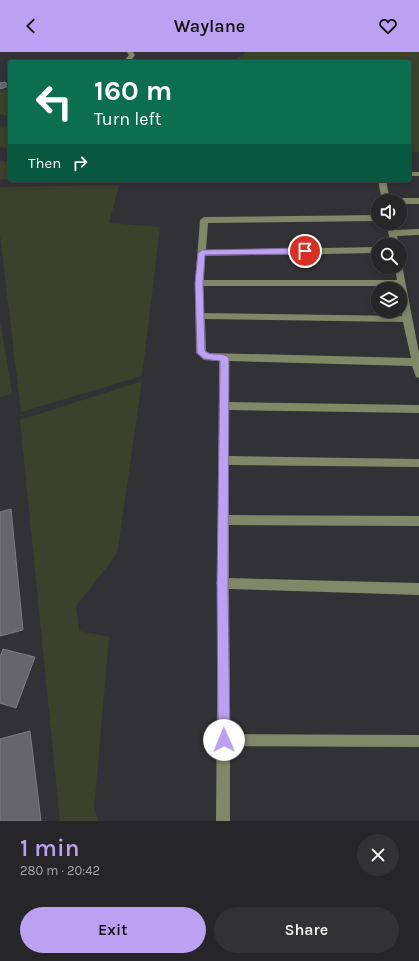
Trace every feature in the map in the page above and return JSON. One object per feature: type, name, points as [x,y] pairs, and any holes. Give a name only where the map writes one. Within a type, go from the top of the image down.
[{"type":"street","points":[[128,60],[132,55],[130,52]]},
{"type":"street","points":[[382,182],[385,194]]},
{"type":"street","points":[[407,201],[419,201]]},
{"type":"street","points":[[371,218],[205,219],[203,221],[199,283],[201,353],[207,357],[224,358],[417,362]]},
{"type":"street","points":[[391,230],[393,238]]},
{"type":"street","points":[[392,233],[419,232]]},
{"type":"street","points":[[202,253],[371,250]]},
{"type":"street","points":[[199,283],[371,283]]},
{"type":"street","points":[[200,316],[407,319],[419,374]]},
{"type":"street","points":[[223,821],[224,740],[222,583],[224,358]]},
{"type":"street","points":[[224,406],[419,409]]},
{"type":"street","points":[[224,460],[419,463]]},
{"type":"street","points":[[223,520],[419,521]]},
{"type":"street","points":[[222,583],[419,589]]},
{"type":"street","points":[[224,740],[419,741]]},
{"type":"green space","points":[[245,52],[419,52],[419,152],[411,152],[411,60],[233,60],[244,55]]},
{"type":"green space","points":[[8,89],[8,116],[0,114],[0,91]]},
{"type":"green space","points":[[8,127],[8,149],[0,147],[0,128]]},
{"type":"green space","points":[[0,161],[8,162],[8,179],[0,179]]},
{"type":"green space","points":[[119,185],[109,223],[160,227],[142,376],[21,412],[0,235],[0,187]]},
{"type":"green space","points":[[0,322],[12,394],[0,397]]},
{"type":"green space","points":[[142,381],[117,554],[76,606],[79,631],[109,637],[94,809],[99,821],[60,821],[20,420]]},
{"type":"building","points":[[5,82],[8,86],[0,89],[0,83]]},
{"type":"building","points":[[11,509],[23,630],[0,636],[0,512]]},
{"type":"building","points":[[3,649],[35,657],[16,708],[0,703],[0,657]]},
{"type":"building","points":[[30,731],[41,821],[0,821],[0,739]]},
{"type":"route","points":[[224,740],[222,583],[224,358],[207,357],[203,355],[200,350],[199,283],[202,253],[305,251]]}]
